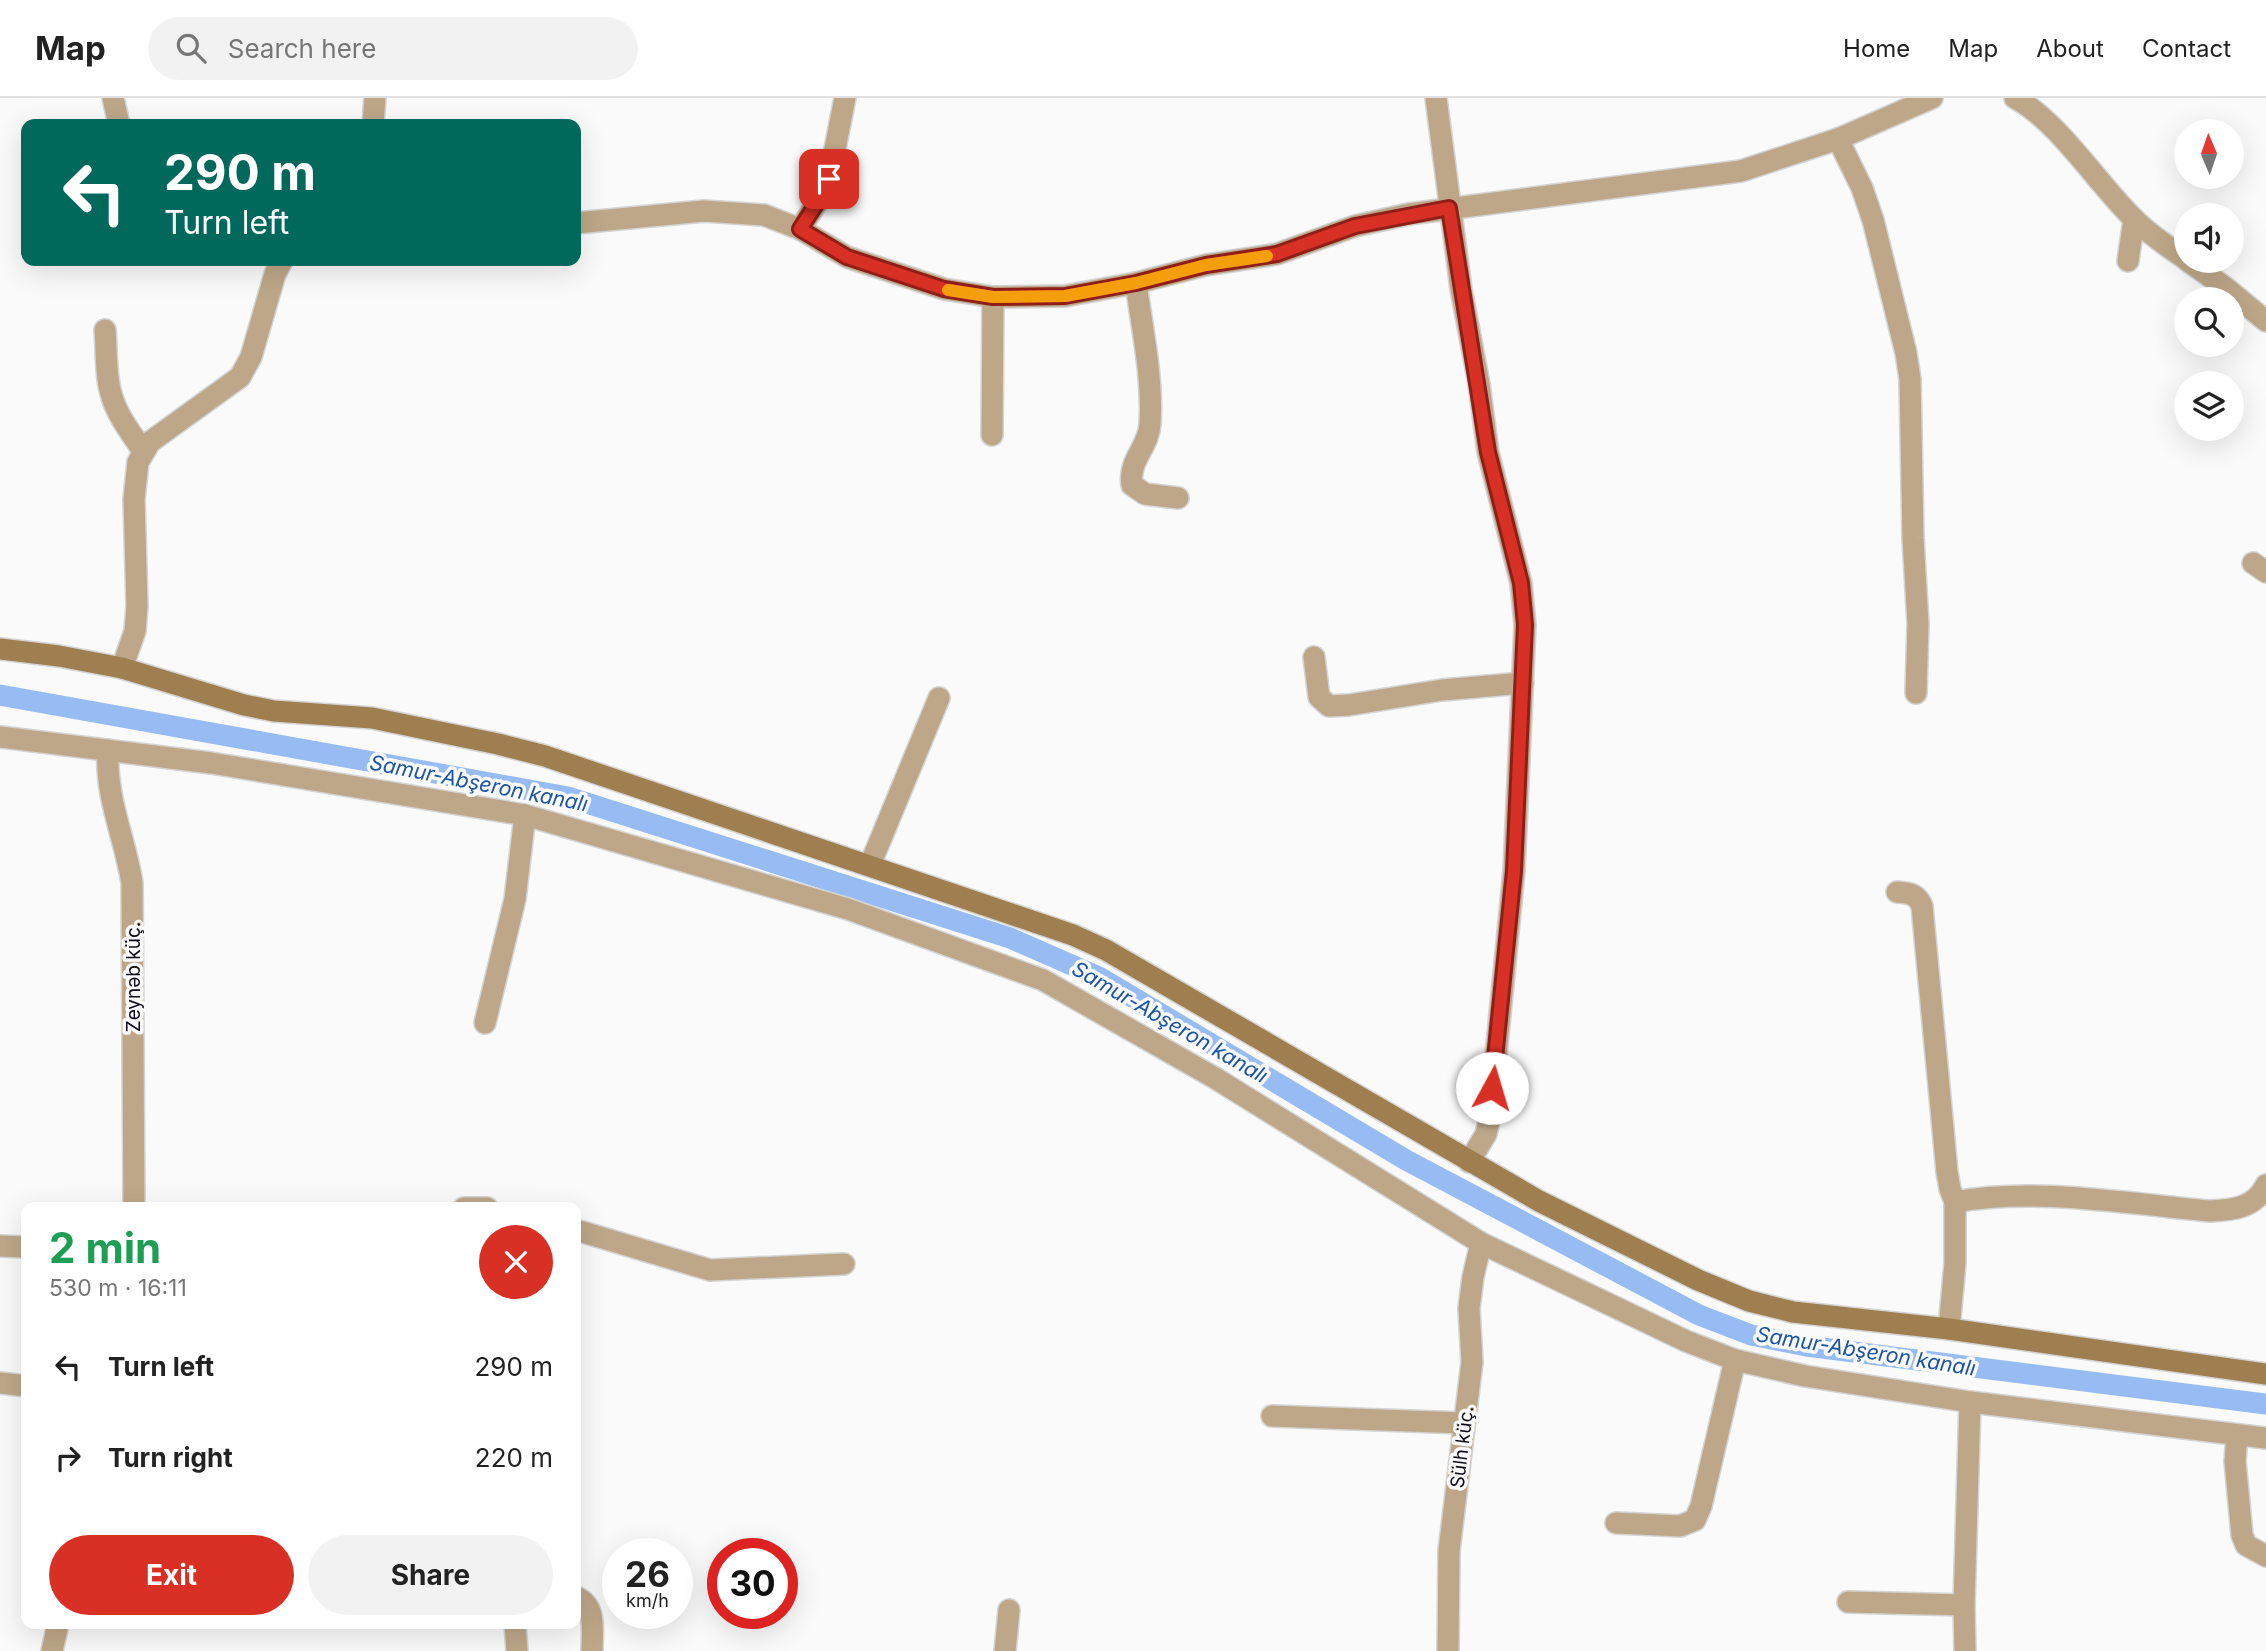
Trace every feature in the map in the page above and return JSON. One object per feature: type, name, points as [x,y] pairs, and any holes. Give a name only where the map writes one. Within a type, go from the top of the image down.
[{"type":"street","points":[[113,98],[118,119]]},
{"type":"street","points":[[373,119],[375,98]]},
{"type":"street","points":[[800,229],[829,179],[845,98]]},
{"type":"street","points":[[1436,98],[1449,208],[1488,452],[1521,583],[1525,625],[1514,871],[1490,1116],[1486,1134],[1469,1162]]},
{"type":"street","points":[[581,223],[704,211],[764,215],[800,229],[847,257],[944,289],[993,297],[1065,296],[1136,283],[1206,265],[1277,254],[1355,226],[1449,208],[1741,171],[1838,139],[1932,98]]},
{"type":"street","points":[[2015,98],[2027,104],[2046,122],[2134,219],[2174,250]]},
{"type":"street","points":[[1838,139],[1862,188],[1873,220],[1906,352],[1910,379],[1913,538],[1918,624],[1916,693]]},
{"type":"street","points":[[2128,261],[2134,219]]},
{"type":"street","points":[[122,668],[135,631],[137,606],[134,499],[138,462],[143,451],[166,429],[240,377],[251,357],[279,266]]},
{"type":"street","points":[[2205,273],[2266,321]]},
{"type":"street","points":[[1136,283],[1150,391],[1150,427],[1130,471],[1132,485],[1145,494],[1178,498]]},
{"type":"street","points":[[992,435],[993,297]]},
{"type":"street","points":[[105,330],[108,382],[113,400],[143,451]]},
{"type":"street","points":[[0,649],[59,656],[122,668],[258,708],[372,718],[533,753],[1033,920],[1106,950],[1539,1201],[1698,1280],[1749,1301],[1793,1312],[1949,1329],[2266,1374]]},
{"type":"street","points":[[1314,657],[1319,697],[1329,706],[1442,690],[1523,683]]},
{"type":"street","points":[[870,865],[939,698]]},
{"type":"street","points":[[0,737],[211,763],[525,815],[848,909],[1043,980],[1216,1078],[1481,1243],[1686,1341],[1735,1360],[1805,1376],[1970,1402],[2266,1438]]},
{"type":"street","name":"Zeynəb küç.","points":[[108,750],[108,786],[127,851],[132,883],[134,1202]]},
{"type":"street","points":[[485,1023],[516,899],[525,815]]},
{"type":"street","points":[[1897,892],[1918,897],[1922,906],[1947,1172],[1955,1202],[1955,1263],[1949,1329]]},
{"type":"street","points":[[1955,1202],[1989,1196],[2040,1196],[2210,1211],[2233,1210],[2250,1204],[2262,1194],[2266,1185]]},
{"type":"street","points":[[581,1231],[710,1270],[844,1264]]},
{"type":"street","name":"Sülh küç.","points":[[1448,1651],[1449,1551],[1472,1362],[1469,1308],[1481,1243]]},
{"type":"street","points":[[0,1246],[21,1247]]},
{"type":"street","points":[[1616,1523],[1680,1526],[1695,1520],[1735,1360]]},
{"type":"street","points":[[0,1383],[21,1385]]},
{"type":"street","points":[[1965,1651],[1970,1402]]},
{"type":"street","points":[[1272,1416],[1464,1423]]},
{"type":"street","points":[[2237,1435],[2235,1461],[2242,1535],[2245,1545],[2266,1556]]},
{"type":"street","points":[[581,1599],[592,1615],[592,1651]]},
{"type":"street","points":[[1848,1602],[1964,1605]]},
{"type":"street","points":[[1006,1651],[1009,1610]]},
{"type":"street","points":[[52,1651],[57,1629]]},
{"type":"street","points":[[515,1629],[517,1651]]},
{"type":"waterway","name":"Samur-Abşeron kanalı","points":[[0,695],[568,797],[1010,938],[1099,977],[1406,1160],[1699,1315],[1751,1335],[1806,1346],[2266,1404]]},
{"type":"slow traffic","points":[[948,290],[993,297],[1065,296],[1096,292],[1206,265],[1267,256]]},
{"type":"route","points":[[829,179],[800,229],[847,257],[944,289],[993,297],[1065,296],[1096,292],[1206,265],[1277,254],[1355,226],[1449,208],[1488,452],[1521,583],[1525,625],[1514,871],[1492,1088]]}]
